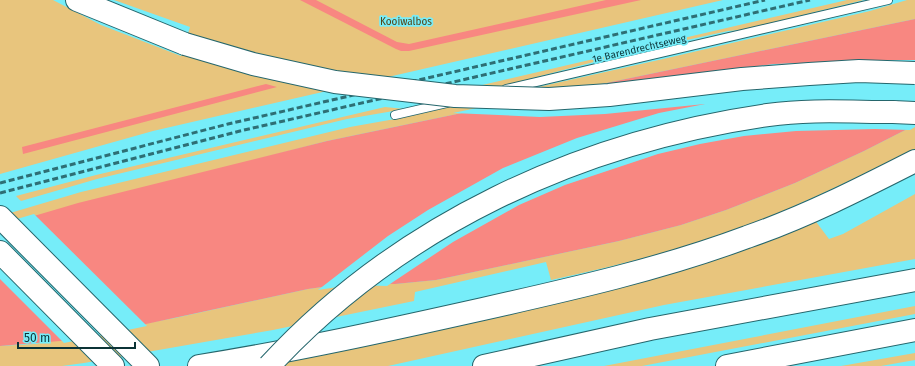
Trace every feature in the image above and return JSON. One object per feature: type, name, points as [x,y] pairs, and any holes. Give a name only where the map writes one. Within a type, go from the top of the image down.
[{"type":"highway","points":[[77,0],[184,44],[253,64],[335,82],[455,96],[549,99],[609,95],[742,79],[809,74],[858,71],[915,73]]},
{"type":"highway","points":[[269,366],[303,330],[346,292],[402,252],[482,204],[546,175],[614,149],[662,135],[769,114],[832,112],[915,113]]},
{"type":"highway","points":[[199,366],[398,328],[596,283],[672,262],[748,237],[847,196],[915,162]]},
{"type":"highway","points":[[0,217],[148,366]]},
{"type":"highway","points":[[0,252],[113,366]]},
{"type":"highway","points":[[484,366],[650,329],[915,280]]},
{"type":"highway","points":[[727,366],[915,330]]},
{"type":"lane","name":"1e Barendrechtseweg","points":[[395,115],[888,0]]},
{"type":"green space","name":"Kooiwalbos","points":[[0,0],[53,0],[101,25],[181,56],[190,27],[114,0],[723,0],[153,131],[0,174]]},
{"type":"green space","points":[[847,0],[864,0],[741,30],[728,31],[632,52],[498,87],[478,86]]},
{"type":"green space","points":[[907,0],[915,0],[915,19],[327,141],[0,226],[0,216],[81,192],[350,127],[395,119],[663,59],[870,11]]},
{"type":"green space","points":[[385,107],[405,109],[347,119],[97,179],[21,201],[16,196],[96,175]]},
{"type":"green space","points":[[915,125],[915,149],[821,194],[764,219],[712,238],[659,254],[551,280],[546,262],[415,292],[414,301],[273,330],[84,363],[62,366],[0,366],[0,346],[35,344],[175,318],[308,289],[351,283],[395,284],[436,280],[619,241],[681,225],[726,210],[795,183],[864,151]]},
{"type":"green space","points":[[915,194],[915,259],[664,305],[388,366],[244,366],[814,219],[829,239],[843,234]]},
{"type":"green space","points":[[915,306],[915,314],[642,366],[604,366]]},
{"type":"green space","points":[[915,353],[915,360],[881,366],[841,366]]},
{"type":"shaded area","points":[[300,0],[316,0],[397,42],[409,44],[606,0],[641,0],[409,51],[401,51]]},
{"type":"shaded area","points":[[915,19],[915,125],[864,151],[795,183],[726,210],[681,225],[619,241],[436,280],[395,284],[351,283],[308,289],[72,340],[0,346],[0,226],[78,203],[327,141]]},
{"type":"shaded area","points":[[266,84],[277,87],[23,154],[22,147]]},
{"type":"pier","points":[[915,60],[915,127],[910,130],[875,129],[796,131],[744,136],[658,154],[565,185],[519,205],[453,242],[387,286],[351,285],[318,290],[388,236],[428,210],[503,168],[577,138],[659,113],[705,104],[605,114],[540,117],[453,113],[587,85],[628,82],[774,64]]},
{"type":"pier","points":[[34,214],[147,326],[64,343],[0,279],[0,224]]},
{"type":"railway","points":[[0,183],[228,124],[765,0]]},
{"type":"railway","points":[[0,193],[240,131],[810,0]]}]
